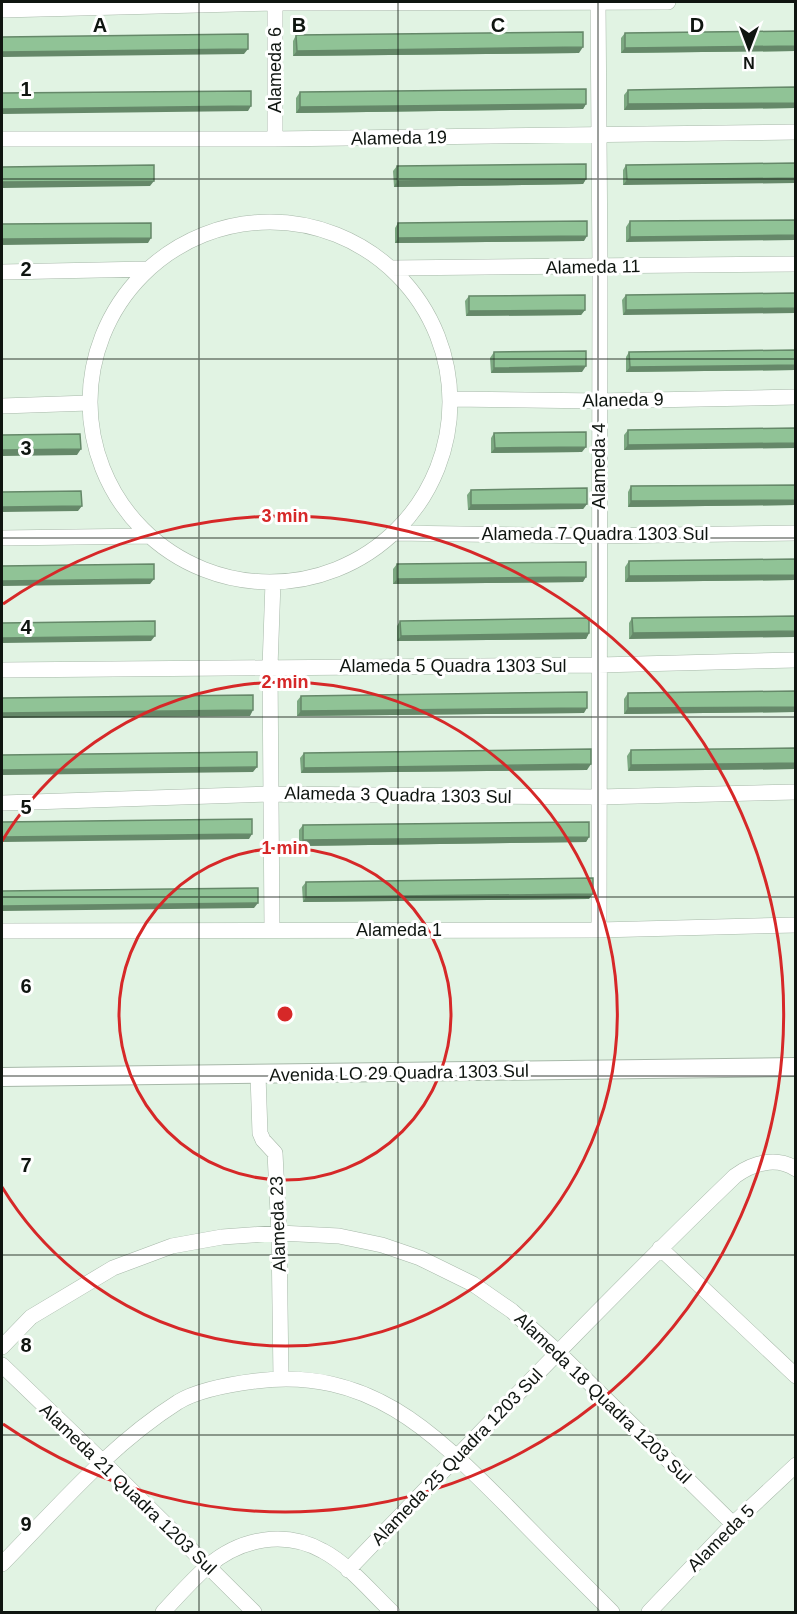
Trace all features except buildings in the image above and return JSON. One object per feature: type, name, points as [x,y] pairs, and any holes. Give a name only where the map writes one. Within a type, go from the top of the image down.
[{"type":"street","points":[[2,10],[275,2],[668,2]]},
{"type":"street","name":"Alameda 6","points":[[275,2],[275,139]]},
{"type":"street","name":"Alameda 4","points":[[598,2],[599,930]]},
{"type":"street","name":"Alameda 19","points":[[2,140],[795,132]]},
{"type":"street","points":[[269,222],[314,227],[355,243],[391,268],[423,306],[444,351],[451,399],[446,448],[426,494],[395,533],[359,559],[338,568],[317,576],[273,582],[228,578],[186,562],[149,536],[117,498],[96,453],[89,404],[96,354],[112,317],[116,308],[148,269],[184,244],[226,228],[269,222]]},
{"type":"street","name":"Alameda 11","points":[[391,268],[795,264]]},
{"type":"street","points":[[2,272],[148,269]]},
{"type":"street","name":"Alaneda 9","points":[[451,399],[599,401],[795,397]]},
{"type":"street","points":[[2,405],[89,404]]},
{"type":"street","name":"Alameda 7 Quadra 1303 Sul","points":[[395,533],[599,537],[795,533]]},
{"type":"street","points":[[2,538],[149,536]]},
{"type":"street","points":[[272,930],[270,667],[273,582]]},
{"type":"street","name":"Alameda 5 Quadra 1303 Sul","points":[[2,670],[599,665],[795,660]]},
{"type":"street","name":"Alameda 3 Quadra 1303 Sul","points":[[2,802],[270,794],[599,797],[795,792]]},
{"type":"street","name":"Alameda 1","points":[[2,932],[599,930],[795,925]]},
{"type":"street","name":"Avenida LO 29 Quadra 1303 Sul","points":[[2,1077],[795,1067]]},
{"type":"street","name":"Alameda 23","points":[[258,1075],[260,1132],[263,1140],[275,1153],[279,1233],[281,1378]]},
{"type":"street","name":"Alameda 25 Quadra 1203 Sul","points":[[348,1570],[660,1248],[747,1168],[761,1163],[777,1162],[795,1169]]},
{"type":"street","name":"Alameda 18 Quadra 1203 Sul","points":[[2,1347],[31,1317],[113,1268],[172,1246],[222,1237],[279,1233],[339,1236],[382,1245],[420,1258],[473,1284],[512,1311],[558,1352],[733,1524]]},
{"type":"street","points":[[660,1248],[795,1376]]},
{"type":"street","name":"Alameda 21 Quadra 1203 Sul","points":[[2,1365],[254,1612]]},
{"type":"street","points":[[2,1564],[102,1461],[179,1401],[227,1384],[281,1378],[321,1382],[364,1393],[401,1412],[458,1456],[612,1612]]},
{"type":"street","name":"Alameda 5","points":[[649,1612],[733,1524],[795,1465]]},
{"type":"street","points":[[163,1612],[208,1566],[227,1552],[263,1539],[295,1539],[325,1551],[392,1612]]}]
